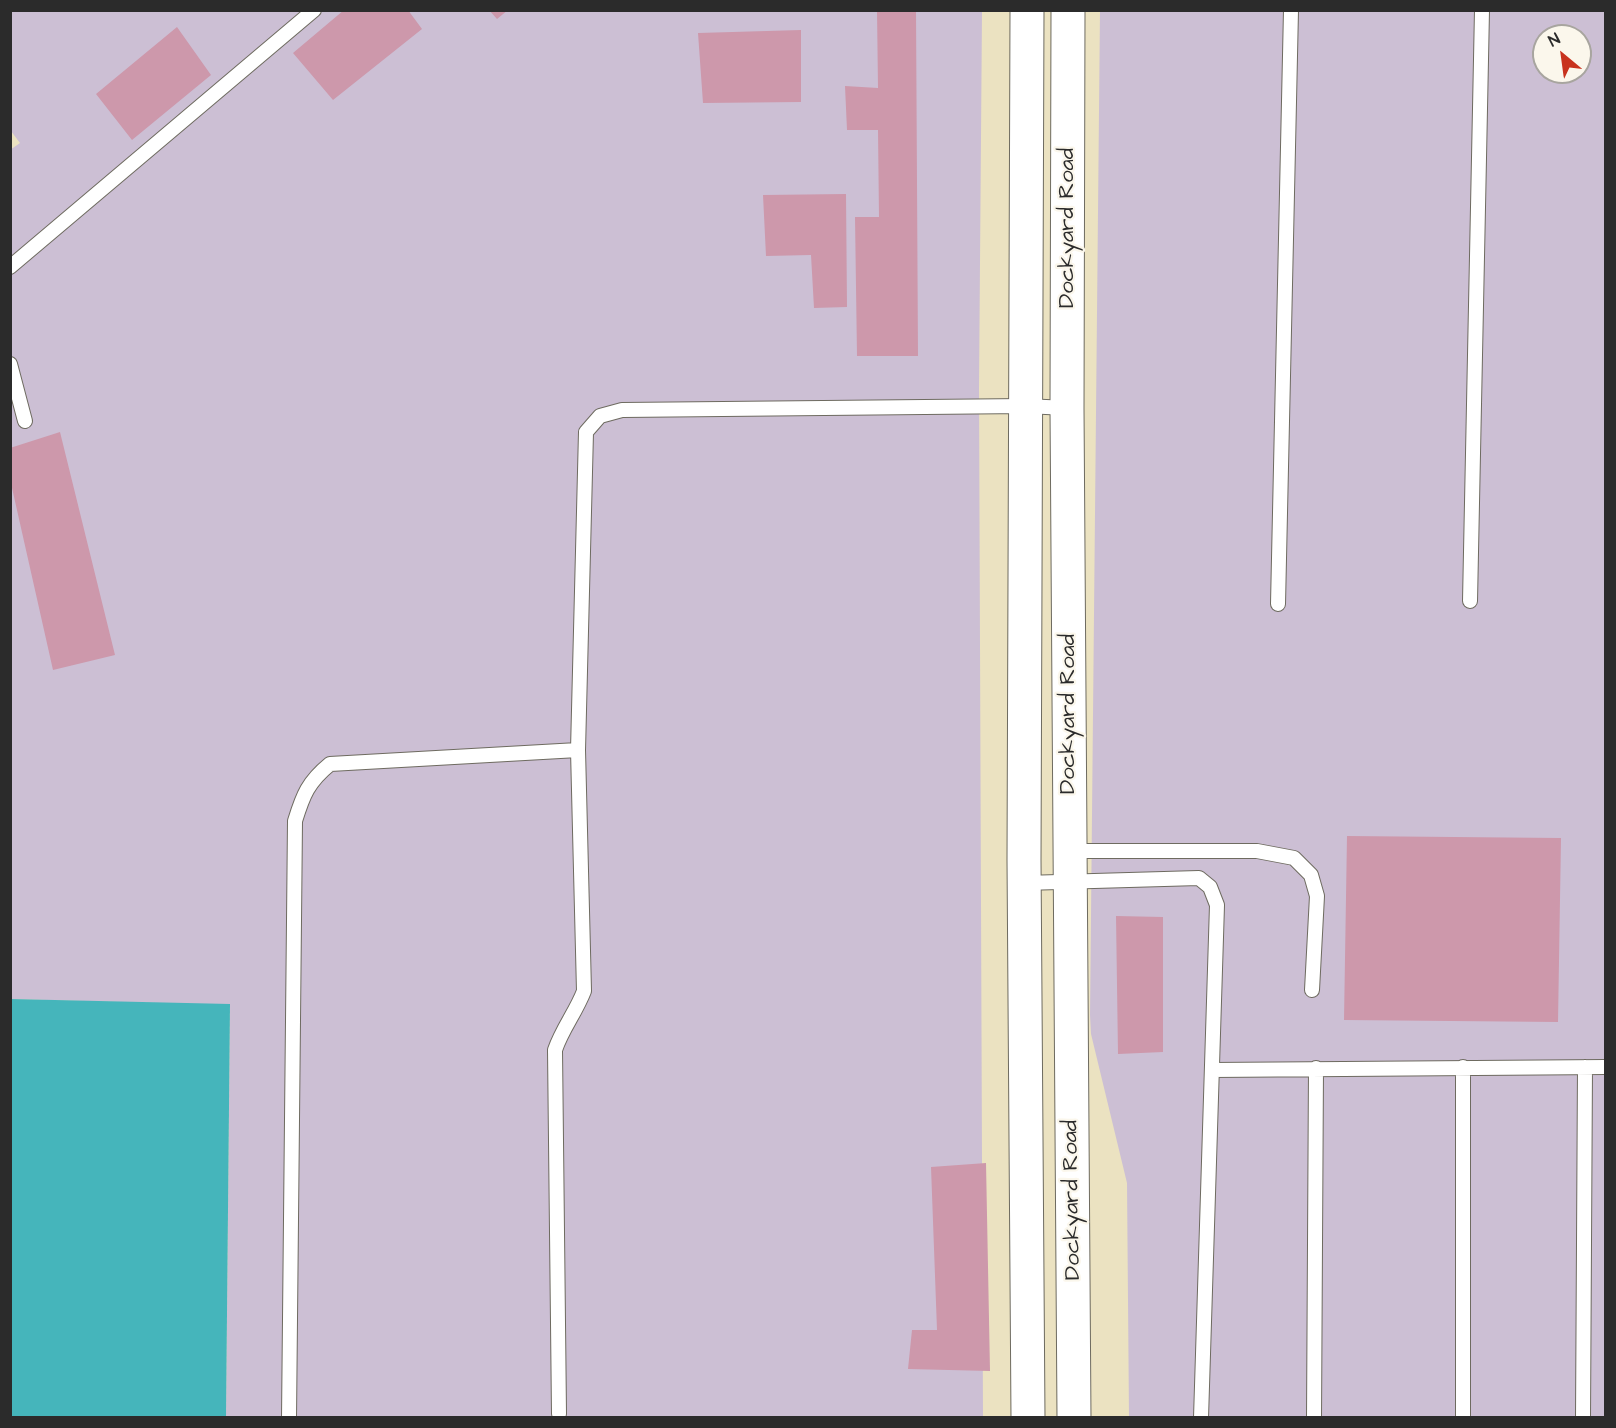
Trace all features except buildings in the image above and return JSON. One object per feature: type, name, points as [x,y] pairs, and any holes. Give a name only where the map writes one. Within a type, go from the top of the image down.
[{"type":"street","name":"Dockyard Road","points":[[1027,10],[1024,883],[1028,1418]]},
{"type":"street","name":"Dockyard Road","points":[[1068,10],[1067,408],[1074,1418]]},
{"type":"street","points":[[1026,1115],[1072,1114]]},
{"type":"lane","points":[[10,267],[314,10]]},
{"type":"lane","points":[[1278,604],[1291,10]]},
{"type":"lane","points":[[1470,601],[1482,10]]},
{"type":"lane","points":[[10,364],[25,421]]},
{"type":"lane","points":[[559,1414],[555,1050],[560,1035],[578,1006],[584,991],[578,750],[586,432],[600,416],[622,410],[1025,406],[1067,408]]},
{"type":"lane","points":[[290,1418],[295,822],[303,795],[315,776],[330,764],[578,750]]},
{"type":"lane","points":[[1024,883],[1070,866],[1257,851],[1294,858],[1311,875],[1317,896],[1312,990]]},
{"type":"lane","points":[[1070,866],[1199,878],[1210,887],[1216,905],[1201,1418]]},
{"type":"lane","points":[[1463,1067],[1463,1418]]},
{"type":"lane","points":[[1583,1418],[1585,1067]]},
{"type":"lane","points":[[1212,1070],[1605,1067]]},
{"type":"lane","points":[[1314,1418],[1316,1068]]},
{"type":"shaded area","points":[[11,11],[982,11],[979,388],[983,1417],[226,1417],[230,1005],[11,999],[10,150],[20,143],[11,131]]},
{"type":"shaded area","points":[[1100,11],[1605,11],[1605,1417],[1129,1417],[1127,1183],[1091,1034]]},
{"type":"water","points":[[11,999],[230,1004],[226,1417],[11,1417]]}]
